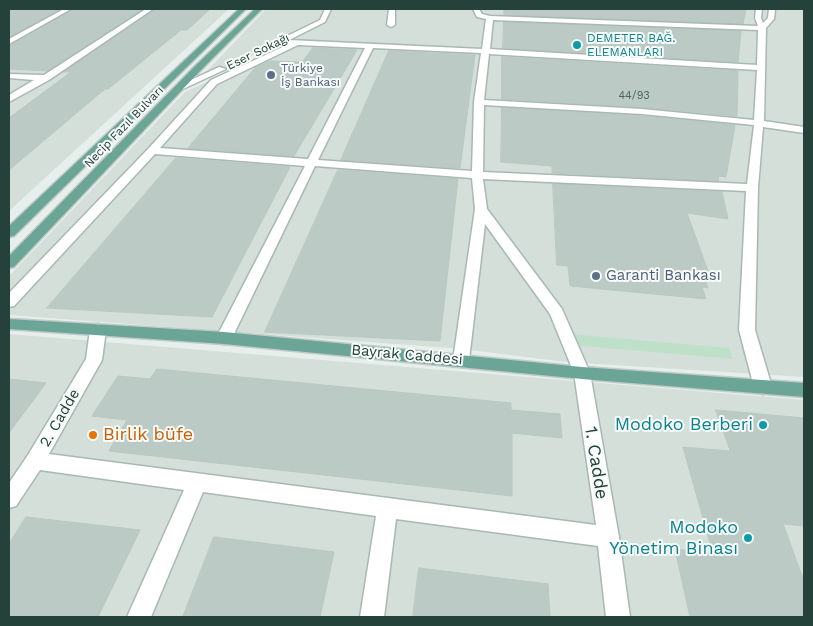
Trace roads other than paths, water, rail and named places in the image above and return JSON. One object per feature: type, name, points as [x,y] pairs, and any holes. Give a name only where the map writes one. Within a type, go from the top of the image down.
[{"type":"main road","name":"Necip Fazıl Bulvarı","points":[[9,233],[243,9]]},
{"type":"main road","name":"Necip Fazıl Bulvarı","points":[[9,264],[180,87],[259,9]]},
{"type":"main road","name":"Bayrak Caddesi","points":[[9,324],[224,338],[461,360],[582,374],[804,390]]},
{"type":"street","points":[[9,42],[68,9]]},
{"type":"street","points":[[9,100],[28,86],[46,78],[150,9]]},
{"type":"street","name":"Eser Sokağı","points":[[180,87],[219,71],[324,21],[328,9]]},
{"type":"street","points":[[391,25],[392,9]]},
{"type":"street","points":[[476,9],[479,16],[490,18],[571,18],[762,28],[771,19],[772,9]]},
{"type":"street","points":[[759,9],[758,18],[762,28],[759,122],[752,188],[747,330],[763,387]]},
{"type":"street","points":[[461,360],[481,209],[478,175],[479,102],[490,18]]},
{"type":"street","points":[[279,42],[486,51],[760,68]]},
{"type":"street","points":[[9,302],[152,151],[214,82],[296,43]]},
{"type":"street","points":[[224,338],[370,46]]},
{"type":"street","points":[[9,76],[46,78]]},
{"type":"street","points":[[479,102],[700,116],[759,122],[804,130]]},
{"type":"street","points":[[152,151],[478,175],[752,188]]},
{"type":"street","name":"1. Cadde","points":[[481,209],[557,313],[582,374],[608,538],[618,617]]},
{"type":"street","name":"2. Cadde","points":[[9,499],[35,461],[94,360],[98,330]]},
{"type":"street","points":[[35,461],[608,538]]},
{"type":"street","points":[[139,617],[197,482]]},
{"type":"street","points":[[372,617],[387,507]]},
{"type":"place","name":"DEMETER BAĞ. ELEMANLARI","points":[[577,45]]},
{"type":"place","name":"Türkiye İş Bankası","points":[[271,75]]},
{"type":"place","name":"Garanti Bankası","points":[[596,276]]},
{"type":"place","name":"Modoko Berberi","points":[[763,425]]},
{"type":"place","name":"Birlik büfe","points":[[93,435]]},
{"type":"place","name":"Modoko Yönetim Binası","points":[[748,538]]}]
